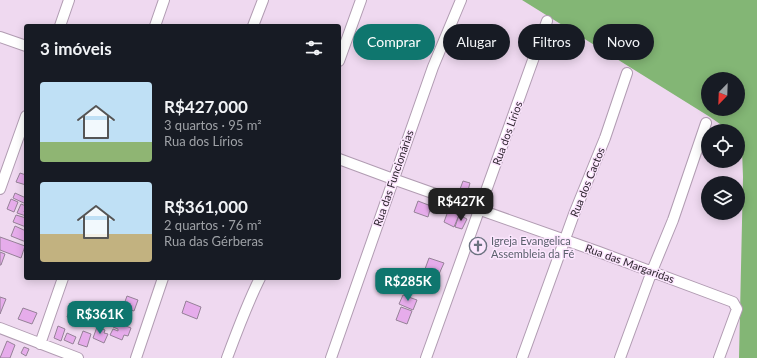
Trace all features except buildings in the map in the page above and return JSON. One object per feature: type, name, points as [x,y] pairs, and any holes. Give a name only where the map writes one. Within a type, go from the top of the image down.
[{"type":"street","points":[[61,24],[69,0]]},
{"type":"street","points":[[156,24],[164,0]]},
{"type":"street","points":[[254,24],[263,0]]},
{"type":"street","points":[[341,55],[361,0]]},
{"type":"street","name":"Rua das Funcionárias","points":[[331,358],[433,67],[461,0]]},
{"type":"street","name":"Rua dos Lírios","points":[[426,358],[547,21]]},
{"type":"street","points":[[0,37],[24,45]]},
{"type":"street","name":"Rua dos Cactos","points":[[522,358],[628,73]]},
{"type":"street","points":[[0,188],[24,122]]},
{"type":"street","points":[[620,358],[652,271],[673,220],[701,139]]},
{"type":"street","name":"Rua das Margaridas","points":[[341,160],[652,271],[733,302],[737,308],[719,358]]},
{"type":"street","points":[[40,344],[62,280]]},
{"type":"street","points":[[136,358],[163,280]]},
{"type":"street","points":[[227,358],[249,299],[259,280]]},
{"type":"street","points":[[0,328],[78,358]]},
{"type":"green space","points":[[522,0],[757,0],[757,358],[739,358],[742,220],[745,220],[745,176],[743,176],[743,168],[745,168],[745,124],[720,124],[708,116],[745,116],[745,72],[701,72],[701,111],[618,60],[654,60],[654,24],[593,24],[593,44],[585,39],[585,24],[561,24]]},
{"type":"place","name":"Igreja Evangelica Assembleia da Fé","points":[[478,246]]}]
